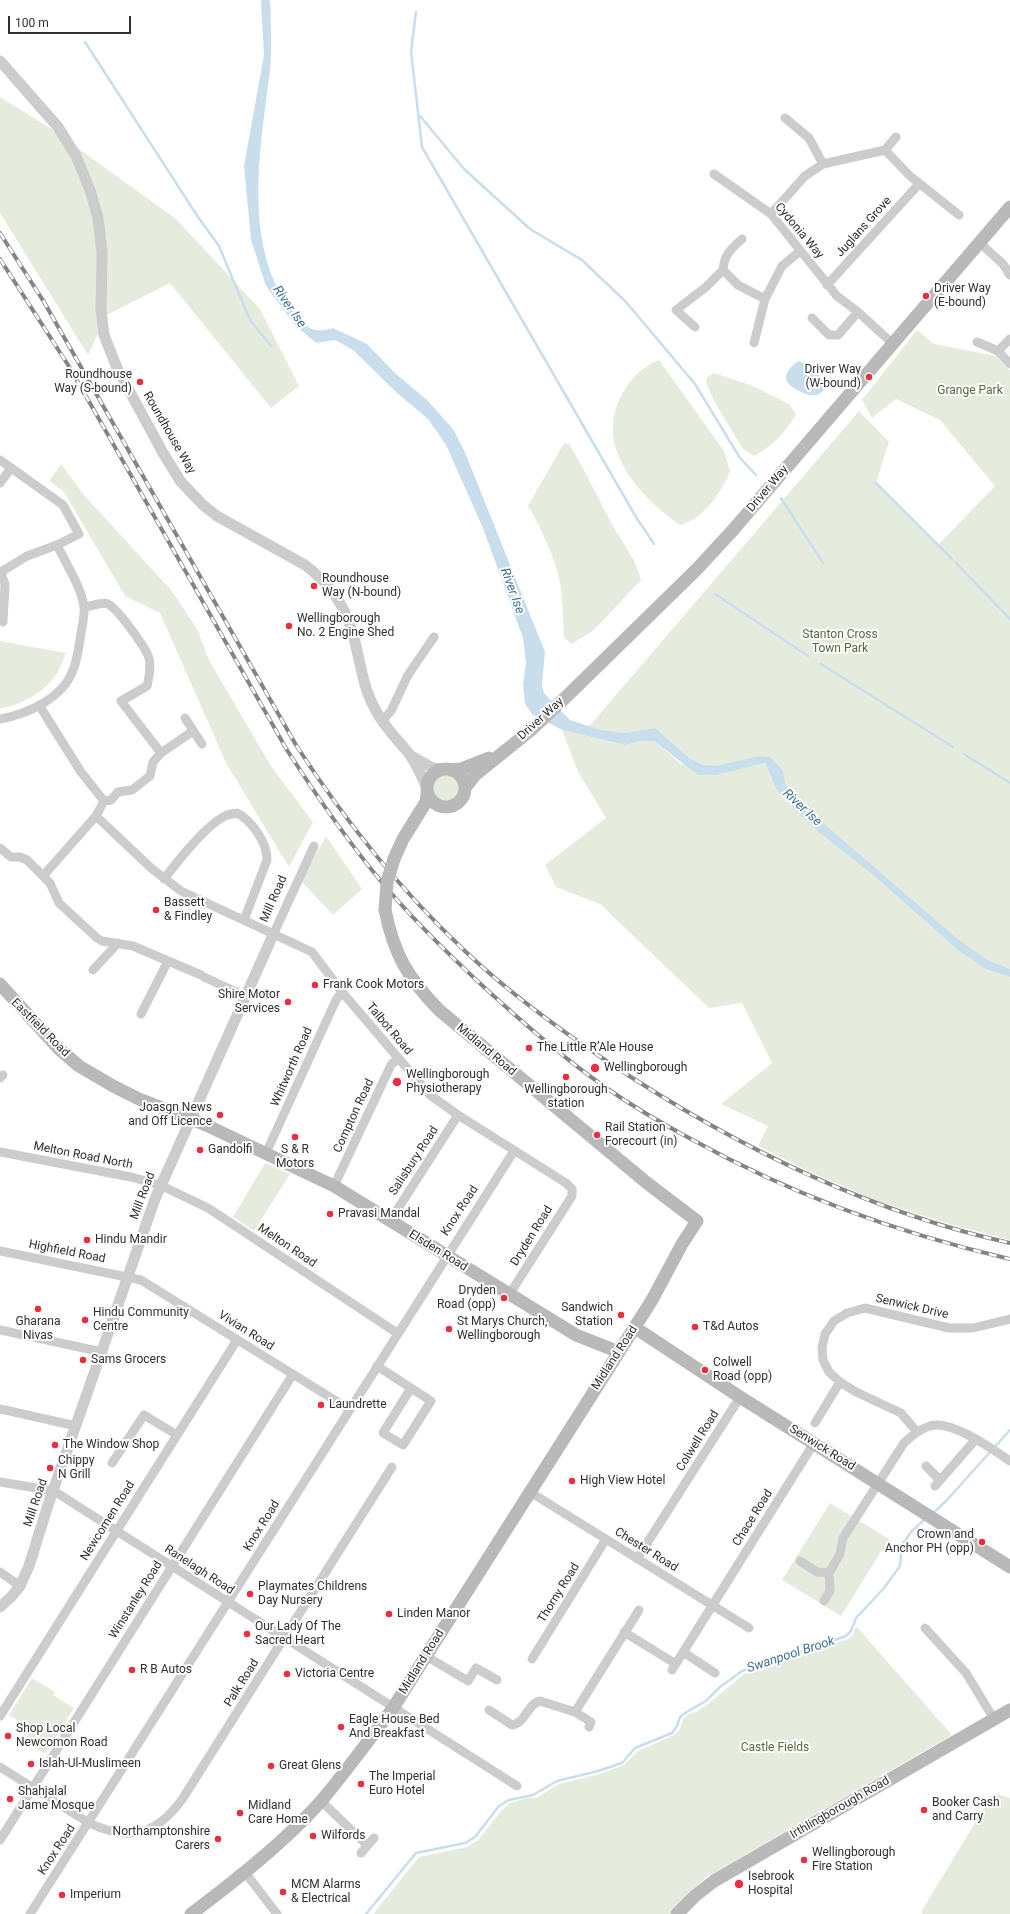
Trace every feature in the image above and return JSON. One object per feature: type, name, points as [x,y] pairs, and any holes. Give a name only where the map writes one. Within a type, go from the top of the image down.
[{"type":"main road","name":"Driver Way","points":[[465,788],[475,774],[531,730],[697,569],[733,530],[1010,207]]},
{"type":"main road","name":"Driver Way","points":[[447,769],[461,769],[484,761],[505,750]]},
{"type":"main road","points":[[447,769],[461,776],[465,788],[459,802],[454,806],[444,807],[434,803],[427,791],[430,778],[438,770],[447,769]]},
{"type":"main road","name":"Midland Road","points":[[191,1914],[258,1860],[320,1801],[346,1771],[393,1708],[652,1300],[682,1244],[697,1221],[647,1183],[439,1010],[416,984],[402,963],[392,940],[385,910],[387,882],[394,858],[403,838],[426,802],[427,791]]},
{"type":"main road","name":"Midland Road","points":[[414,822],[444,807]]},
{"type":"main road","name":"Eastfield Road","points":[[0,984],[58,1048],[79,1066],[119,1090],[192,1119]]},
{"type":"main road","name":"Elsden Road","points":[[192,1119],[334,1186],[576,1335],[619,1352]]},
{"type":"main road","name":"Senwick Road","points":[[634,1327],[740,1397],[1010,1567]]},
{"type":"main road","name":"Irthlingborough Road","points":[[677,1914],[694,1896],[714,1881],[1010,1710]]},
{"type":"street","name":"Roundhouse Way","points":[[0,61],[58,127],[76,156],[90,190],[98,218],[102,252],[101,310],[104,335],[117,368],[163,453],[181,482],[217,516],[305,565],[318,575],[331,590],[342,607],[351,626],[366,691],[382,721],[410,756],[427,791]]},
{"type":"street","points":[[785,118],[809,138],[823,164]]},
{"type":"street","points":[[771,214],[805,176],[823,164],[885,150],[896,137]]},
{"type":"street","points":[[885,150],[919,184],[959,215]]},
{"type":"street","name":"Cydonia Way","points":[[714,174],[771,214],[837,296],[858,312],[892,343]]},
{"type":"street","name":"Juglans Grove","points":[[827,285],[919,184]]},
{"type":"street","points":[[695,327],[676,310],[706,287],[723,270],[724,260],[742,239]]},
{"type":"street","points":[[980,243],[1003,264],[1010,275]]},
{"type":"street","points":[[754,343],[765,299],[782,266],[800,251]]},
{"type":"street","points":[[723,270],[738,285],[765,299]]},
{"type":"street","points":[[812,318],[829,335],[838,335],[858,312]]},
{"type":"street","points":[[998,351],[1010,339]]},
{"type":"street","points":[[977,342],[998,351],[1010,364]]},
{"type":"street","points":[[0,460],[63,505],[79,534],[57,545],[27,556],[0,571],[5,584],[3,622]]},
{"type":"street","points":[[0,484],[11,468]]},
{"type":"street","points":[[0,720],[12,717],[39,705],[64,686],[73,670],[82,626],[84,607],[77,587],[57,545]]},
{"type":"street","points":[[84,607],[92,607],[98,604],[106,603],[113,608],[122,616],[149,657],[150,676],[147,686],[121,701],[161,753]]},
{"type":"street","points":[[382,721],[391,711],[408,675],[434,638]]},
{"type":"street","points":[[39,705],[81,772],[104,801]]},
{"type":"street","points":[[185,718],[202,744]]},
{"type":"street","points":[[104,801],[111,800],[118,792],[132,790],[150,776],[153,762],[161,753],[193,731]]},
{"type":"street","name":"Roundhouse Way","points":[[410,756],[433,768],[447,769]]},
{"type":"street","points":[[43,876],[96,816],[104,801]]},
{"type":"street","points":[[164,879],[177,862],[216,822],[225,815],[237,813],[242,815],[246,818],[267,851],[266,860],[244,920]]},
{"type":"street","name":"Talbot Road","points":[[96,816],[164,879],[182,891],[312,952],[342,992],[430,1095],[458,1115],[566,1183],[572,1189]]},
{"type":"street","name":"Mill Road","points":[[0,1607],[20,1586],[29,1566],[160,1185],[192,1119],[245,996],[314,846]]},
{"type":"street","points":[[0,848],[11,857],[20,857],[26,860],[50,883],[58,903],[97,938],[102,941],[133,946],[245,996]]},
{"type":"street","points":[[93,970],[118,943]]},
{"type":"street","points":[[141,1014],[168,961]]},
{"type":"street","name":"Whitworth Road","points":[[266,1153],[336,1000],[342,992]]},
{"type":"street","name":"Compton Road","points":[[334,1186],[391,1065],[398,1058]]},
{"type":"street","name":"Salisbury Road","points":[[390,1221],[458,1115]]},
{"type":"street","name":"Knox Road","points":[[30,1914],[89,1823],[397,1333],[514,1151]]},
{"type":"street","name":"Melton Road North","points":[[0,1152],[131,1177],[160,1185]]},
{"type":"street","name":"Melton Road","points":[[160,1185],[208,1208],[397,1333]]},
{"type":"street","name":"Dryden Road","points":[[509,1295],[572,1196],[572,1189]]},
{"type":"street","name":"Highfield Road","points":[[0,1251],[129,1276]]},
{"type":"street","name":"Vivian Road","points":[[129,1276],[141,1280],[349,1409]]},
{"type":"street","name":"Senwick Drive","points":[[917,1432],[901,1413],[856,1392],[840,1382],[829,1372],[823,1360],[822,1348],[825,1334],[834,1321],[847,1313],[865,1308],[949,1328],[972,1328],[1010,1319]]},
{"type":"street","points":[[0,1330],[102,1352]]},
{"type":"street","name":"Newcomen Road","points":[[0,1716],[237,1340]]},
{"type":"street","points":[[377,1366],[411,1388],[431,1401],[403,1445],[383,1433],[411,1388]]},
{"type":"street","name":"Winstanley Road","points":[[0,1840],[293,1374]]},
{"type":"street","points":[[815,1423],[840,1382]]},
{"type":"street","name":"Colwell Road","points":[[638,1559],[740,1397]]},
{"type":"street","points":[[0,1409],[76,1426]]},
{"type":"street","points":[[112,1463],[144,1415],[177,1435]]},
{"type":"street","points":[[824,1601],[830,1591],[829,1573],[840,1554],[843,1538],[880,1484],[904,1443],[917,1432],[931,1425],[949,1426],[979,1441],[1007,1459]]},
{"type":"street","points":[[926,1466],[938,1483],[979,1441]]},
{"type":"street","name":"Chace Road","points":[[624,1632],[674,1667],[814,1443]]},
{"type":"street","name":"Palk Road","points":[[0,1767],[89,1823],[118,1833],[131,1834],[157,1826],[167,1818],[183,1798],[392,1467]]},
{"type":"street","points":[[0,1482],[54,1491]]},
{"type":"street","name":"Ranelagh Road","points":[[54,1491],[517,1786]]},
{"type":"street","name":"Chester Road","points":[[530,1492],[749,1628]]},
{"type":"street","name":"Thorny Road","points":[[532,1659],[606,1539]]},
{"type":"street","points":[[800,1561],[817,1572],[829,1573]]},
{"type":"street","points":[[0,1572],[20,1586]]},
{"type":"street","points":[[576,1712],[624,1632],[639,1610]]},
{"type":"street","points":[[925,1628],[966,1673],[994,1719]]},
{"type":"street","points":[[683,1652],[715,1673]]},
{"type":"street","points":[[426,1656],[468,1680],[476,1668],[496,1680]]},
{"type":"street","points":[[489,1710],[512,1725],[522,1720],[533,1705],[538,1702],[576,1712],[591,1722],[588,1727]]},
{"type":"street","points":[[320,1801],[367,1845]]},
{"type":"street","points":[[361,1853],[374,1838]]},
{"type":"street","points":[[244,1872],[277,1914]]},
{"type":"green space","points":[[0,97],[50,128],[176,219],[260,309],[299,386],[271,408],[170,283],[107,315],[88,355],[0,213]]},
{"type":"green space","name":"Stanton Cross Town Park","points":[[917,330],[934,344],[996,356],[1010,371],[1010,971],[960,949],[781,790],[766,757],[698,770],[654,735],[619,738],[586,730],[859,411],[889,442],[876,483],[937,546],[995,486],[940,420],[896,399],[872,418],[862,400]]},
{"type":"green space","points":[[659,360],[724,451],[730,471],[722,488],[711,504],[697,517],[680,525],[650,500],[636,485],[625,468],[617,451],[613,433],[614,414],[625,388],[642,370]]},
{"type":"green space","points":[[714,373],[753,386],[789,404],[796,414],[788,427],[778,438],[767,448],[754,456],[743,449],[715,403],[706,383],[707,377]]},
{"type":"green space","points":[[564,443],[569,444],[581,464],[613,526],[633,559],[641,580],[594,630],[572,644],[564,638],[562,595],[557,570],[544,537],[528,506]]},
{"type":"green space","points":[[61,464],[84,495],[172,591],[197,629],[209,660],[271,766],[313,822],[289,867],[226,763],[160,613],[125,596],[64,492],[49,481]]},
{"type":"green space","points":[[0,641],[66,653],[61,666],[47,686],[24,701],[8,707],[0,708]]},
{"type":"green space","points":[[562,730],[625,745],[641,741],[654,741],[680,763],[717,775],[765,763],[776,789],[798,813],[821,834],[874,876],[959,951],[985,969],[1010,977],[1010,1240],[949,1224],[877,1201],[808,1171],[758,1146],[768,1126],[721,1104],[772,1063],[742,1003],[709,1008],[600,904],[556,887],[545,865],[606,818],[578,772]]},
{"type":"green space","points":[[446,775],[455,779],[459,788],[455,797],[446,801],[437,797],[433,788],[437,779]]},
{"type":"green space","points":[[326,836],[362,889],[333,915],[301,881]]},
{"type":"green space","points":[[265,1163],[290,1174],[254,1231],[233,1217]]},
{"type":"green space","points":[[830,1503],[889,1539],[841,1616],[782,1580]]},
{"type":"green space","name":"Castle Fields","points":[[856,1626],[952,1735],[705,1878],[669,1914],[373,1914],[419,1857],[467,1847],[478,1840],[502,1810],[510,1803],[527,1798],[536,1798],[559,1784],[600,1774],[624,1765],[638,1751],[674,1735],[680,1729],[683,1719],[690,1713],[696,1712],[708,1704],[744,1674],[766,1669],[784,1660],[848,1639],[853,1634]]},
{"type":"green space","points":[[32,1678],[55,1692],[53,1695],[74,1708],[45,1754],[24,1741],[32,1729],[9,1715]]},
{"type":"green space","points":[[993,1793],[1010,1798],[1010,1914],[923,1914],[921,1912]]},
{"type":"water","name":"River Ise","points":[[261,0],[270,0],[271,44],[270,70],[260,150],[259,205],[261,232],[266,258],[275,283],[278,290],[305,324],[313,329],[319,330],[333,328],[367,344],[395,373],[427,400],[453,429],[464,450],[545,652],[542,685],[544,693],[570,720],[601,730],[624,733],[655,728],[689,758],[703,765],[716,766],[760,756],[770,757],[783,771],[788,790],[801,804],[960,941],[989,961],[1010,969],[1010,977],[985,969],[959,951],[874,876],[821,834],[798,813],[776,789],[765,763],[717,775],[698,775],[654,741],[641,741],[625,745],[562,730],[532,714],[525,704],[523,684],[526,663],[523,638],[483,528],[446,445],[428,419],[397,393],[353,350],[335,340],[316,343],[295,325],[266,286],[251,240],[244,166],[264,55]]},
{"type":"water","points":[[798,361],[811,367],[824,381],[826,385],[819,394],[808,395],[794,389],[787,381],[786,378],[789,370]]},
{"type":"waterway","points":[[416,12],[411,51],[422,147],[636,517],[654,544]]},
{"type":"waterway","points":[[85,42],[198,217],[219,246],[250,320],[271,346]]},
{"type":"waterway","points":[[420,116],[464,169],[530,229],[582,260],[626,302],[695,384],[740,458],[756,475]]},
{"type":"waterway","points":[[876,483],[952,559]]},
{"type":"waterway","points":[[781,498],[823,563]]},
{"type":"waterway","points":[[956,563],[1010,619]]},
{"type":"waterway","points":[[715,594],[808,656]]},
{"type":"waterway","points":[[821,664],[953,747]]},
{"type":"waterway","points":[[964,754],[1010,783]]},
{"type":"waterway","name":"Swanpool Brook","points":[[932,1514],[946,1501],[1010,1430]]},
{"type":"waterway","name":"Swanpool Brook","points":[[366,1914],[416,1853],[465,1843],[475,1837],[499,1806],[509,1800],[533,1795],[557,1781],[598,1771],[622,1763],[635,1748],[672,1733],[677,1726],[680,1717],[706,1701],[720,1687],[742,1671],[764,1665],[846,1636],[851,1631],[856,1618],[884,1588],[900,1566],[902,1545],[911,1532],[926,1518]]},
{"type":"railway","points":[[0,233],[44,302],[296,745],[354,828],[397,880],[442,929],[499,982],[553,1024],[608,1062],[702,1120],[751,1147],[852,1193],[903,1213],[1010,1243]]},
{"type":"railway","points":[[0,259],[70,368],[287,750],[355,849],[405,909],[444,949],[514,1014],[573,1064],[626,1101],[680,1133],[768,1178],[846,1210],[927,1237],[1010,1259]]},
{"type":"place","name":"Driver Way (E-bound)","points":[[926,296]]},
{"type":"place","name":"Driver Way (W-bound)","points":[[869,377]]},
{"type":"place","name":"Roundhouse Way (S-bound)","points":[[140,382]]},
{"type":"place","name":"Roundhouse Way (N-bound)","points":[[314,586]]},
{"type":"place","name":"Wellingborough No. 2 Engine Shed","points":[[289,626]]},
{"type":"place","name":"Bassett & Findley","points":[[156,910]]},
{"type":"place","name":"Frank Cook Motors","points":[[315,985]]},
{"type":"place","name":"Shire Motor Services","points":[[288,1002]]},
{"type":"place","name":"The Little R’Ale House","points":[[529,1048]]},
{"type":"place","name":"Wellingborough","points":[[595,1068]]},
{"type":"place","name":"Wellingborough station","points":[[566,1077]]},
{"type":"place","name":"Wellingborough Physiotherapy","points":[[397,1082]]},
{"type":"place","name":"Joasgn News and Off Licence","points":[[220,1115]]},
{"type":"place","name":"Rail Station Forecourt (in)","points":[[597,1135]]},
{"type":"place","name":"S & R Motors","points":[[295,1137]]},
{"type":"place","name":"Gandolfi","points":[[200,1150]]},
{"type":"place","name":"Pravasi Mandal","points":[[330,1214]]},
{"type":"place","name":"Hindu Mandir","points":[[87,1240]]},
{"type":"place","name":"Dryden Road (opp)","points":[[504,1298]]},
{"type":"place","name":"Gharana Nivas","points":[[38,1309]]},
{"type":"place","name":"Sandwich Station","points":[[621,1315]]},
{"type":"place","name":"Hindu Community Centre","points":[[85,1320]]},
{"type":"place","name":"T&d Autos","points":[[695,1327]]},
{"type":"place","name":"St Marys Church, Wellingborough","points":[[449,1329]]},
{"type":"place","name":"Sams Grocers","points":[[83,1360]]},
{"type":"place","name":"Colwell Road (opp)","points":[[705,1370]]},
{"type":"place","name":"Laundrette","points":[[321,1405]]},
{"type":"place","name":"The Window Shop","points":[[55,1445]]},
{"type":"place","name":"Chippy N Grill","points":[[50,1468]]},
{"type":"place","name":"High View Hotel","points":[[572,1481]]},
{"type":"place","name":"Crown and Anchor PH (opp)","points":[[982,1542]]},
{"type":"place","name":"Playmates Childrens Day Nursery","points":[[250,1594]]},
{"type":"place","name":"Linden Manor","points":[[389,1614]]},
{"type":"place","name":"Our Lady Of The Sacred Heart","points":[[247,1634]]},
{"type":"place","name":"R B Autos","points":[[132,1670]]},
{"type":"place","name":"Victoria Centre","points":[[287,1674]]},
{"type":"place","name":"Eagle House Bed And Breakfast","points":[[341,1727]]},
{"type":"place","name":"Shop Local Newcomon Road","points":[[8,1736]]},
{"type":"place","name":"Islah-Ul-Muslimeen","points":[[31,1764]]},
{"type":"place","name":"Great Glens","points":[[271,1766]]},
{"type":"place","name":"The Imperial Euro Hotel","points":[[361,1784]]},
{"type":"place","name":"Shahjalal Jame Mosque","points":[[10,1799]]},
{"type":"place","name":"Booker Cash and Carry","points":[[924,1810]]},
{"type":"place","name":"Midland Care Home","points":[[240,1813]]},
{"type":"place","name":"Wilfords","points":[[313,1836]]},
{"type":"place","name":"Northamptonshire Carers","points":[[218,1839]]},
{"type":"place","name":"Wellingborough Fire Station","points":[[804,1860]]},
{"type":"place","name":"Isebrook Hospital","points":[[739,1884]]},
{"type":"place","name":"MCM Alarms & Electrical","points":[[283,1892]]},
{"type":"place","name":"Imperium","points":[[62,1895]]},
{"type":"park label","name":"Grange Park","points":[[970,391]]}]
